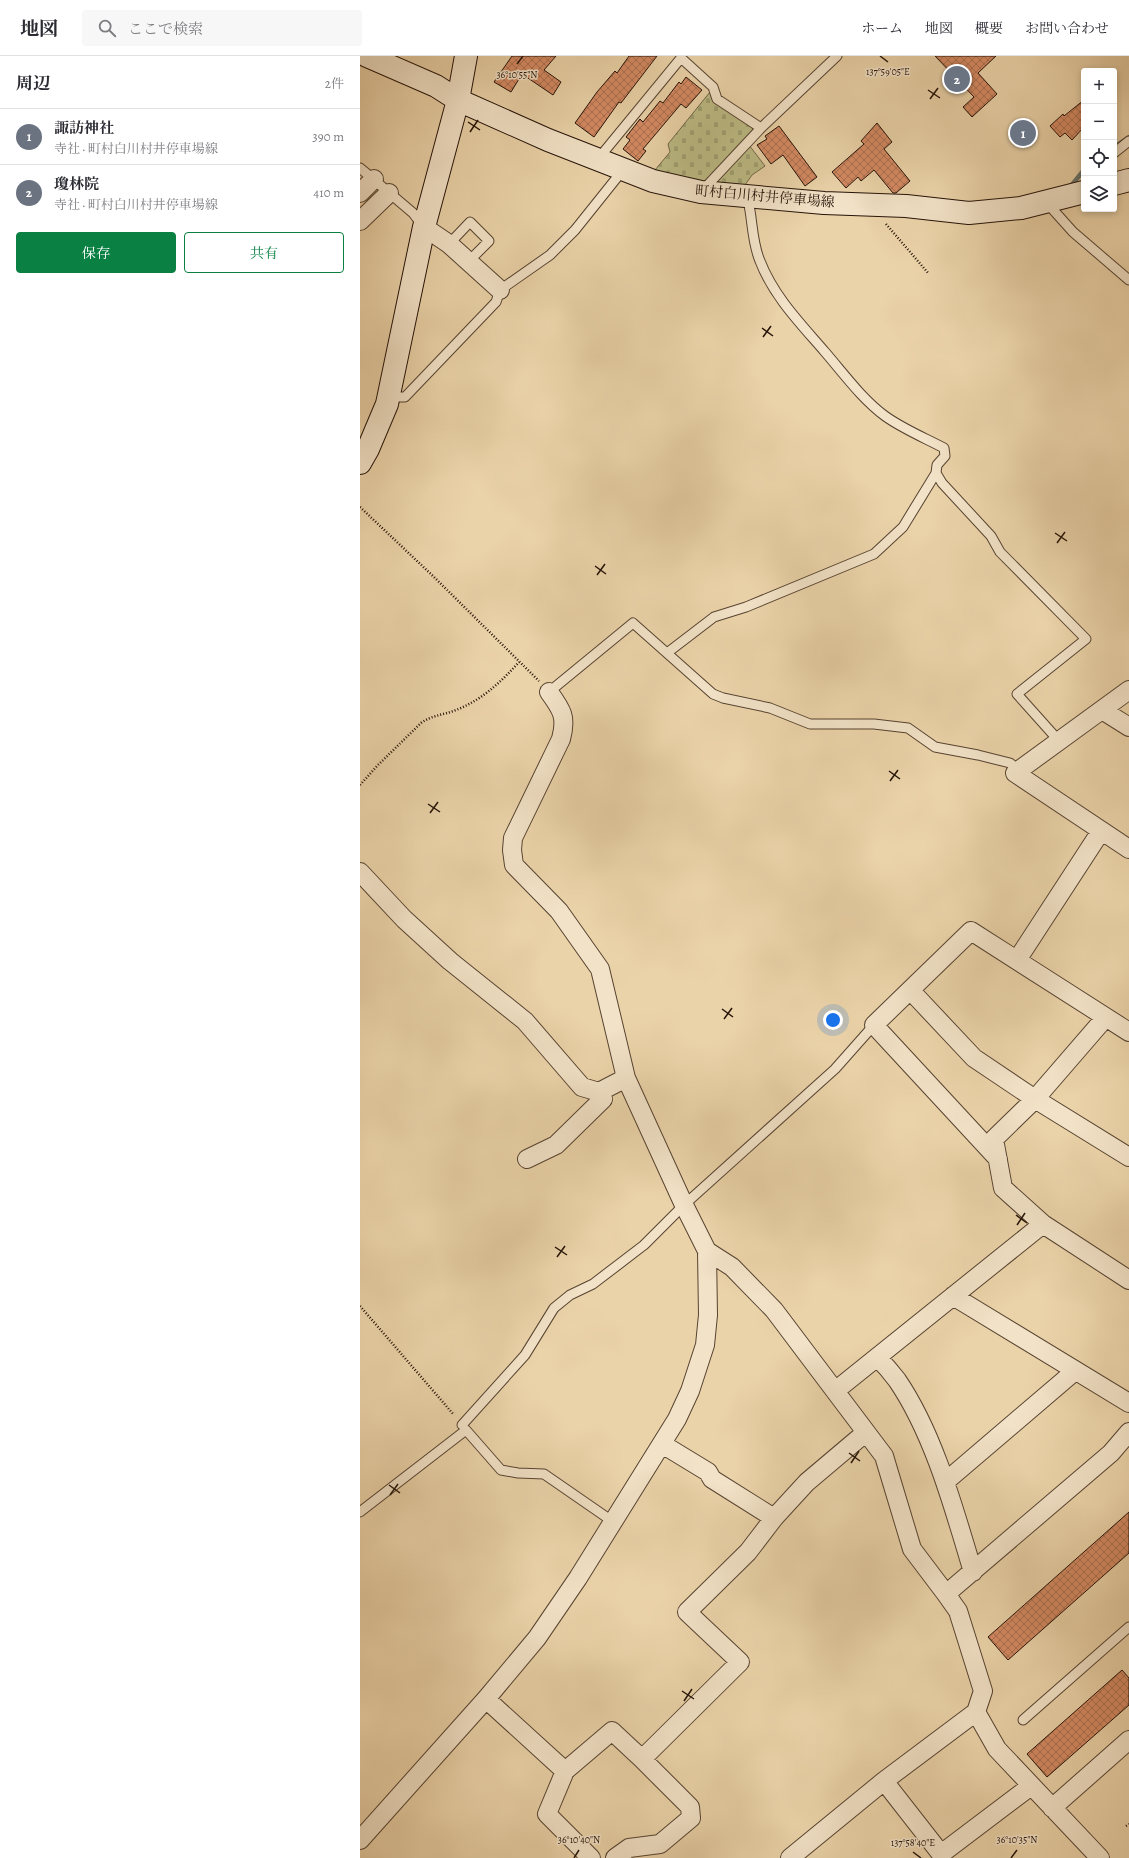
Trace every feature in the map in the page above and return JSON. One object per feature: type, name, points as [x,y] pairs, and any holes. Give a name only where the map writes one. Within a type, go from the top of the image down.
[{"type":"main road","name":"町村白川村井停車場線","points":[[367,56],[436,86],[458,100],[598,159],[653,181],[701,192],[824,203],[906,206],[969,213],[1021,208],[1046,202],[1080,190]]},
{"type":"main road","points":[[362,455],[388,397],[424,227],[458,100],[466,56]]},
{"type":"main road","points":[[1117,183],[1129,180]]},
{"type":"street","points":[[360,193],[367,174]]},
{"type":"street","points":[[360,221],[389,193]]},
{"type":"street","points":[[424,227],[449,244],[500,290]]},
{"type":"street","points":[[1128,846],[1101,831],[1015,773],[1129,690]]},
{"type":"street","points":[[360,1840],[486,1699],[537,1638],[578,1578],[677,1419],[690,1391],[705,1345],[708,1315],[707,1251],[684,1205],[626,1078],[600,969],[559,911],[514,864],[512,850],[513,838],[561,739],[565,724],[560,706],[549,692]]},
{"type":"street","points":[[1102,710],[1129,727]]},
{"type":"street","points":[[1017,960],[1101,831]]},
{"type":"street","points":[[360,872],[404,919],[445,956],[525,1021],[582,1087],[599,1092],[626,1078]]},
{"type":"street","points":[[998,1159],[874,1025],[911,991],[971,931],[1129,1032]]},
{"type":"street","points":[[911,991],[974,1058],[1035,1099],[1129,1157]]},
{"type":"street","points":[[1106,1018],[1035,1099],[994,1139],[1002,1188],[1043,1224],[1129,1280]]},
{"type":"street","points":[[527,1159],[556,1145],[602,1099],[599,1092]]},
{"type":"street","points":[[835,1391],[1043,1224]]},
{"type":"street","points":[[707,1251],[732,1267],[774,1310],[835,1391],[865,1434],[884,1456],[912,1549],[958,1611],[982,1691],[976,1712],[884,1781],[790,1858]]},
{"type":"street","points":[[953,1296],[1129,1403]]},
{"type":"street","points":[[877,1357],[896,1379],[913,1405],[945,1482],[973,1572]]},
{"type":"street","points":[[945,1482],[1075,1371]]},
{"type":"street","points":[[946,1594],[1111,1453],[1129,1432]]},
{"type":"street","points":[[642,1758],[740,1662],[687,1612],[748,1552],[774,1518],[807,1482],[865,1434]]},
{"type":"street","points":[[662,1444],[708,1472],[712,1479],[774,1518]]},
{"type":"street","points":[[486,1699],[565,1771]]},
{"type":"street","points":[[976,1712],[997,1749],[1100,1858]]},
{"type":"street","points":[[591,1858],[547,1814],[565,1771],[612,1732],[642,1758],[690,1807],[691,1818],[660,1844],[630,1848],[615,1858]]},
{"type":"street","points":[[1052,1808],[1129,1740]]},
{"type":"street","points":[[884,1781],[941,1854],[1031,1786]]},
{"type":"lane","points":[[701,192],[761,128],[837,56]]},
{"type":"lane","points":[[598,159],[681,58],[713,87],[717,99],[761,128]]},
{"type":"lane","points":[[1117,151],[1129,141]]},
{"type":"lane","points":[[388,397],[405,397],[496,302],[500,290],[550,255],[570,235],[624,169]]},
{"type":"lane","points":[[367,174],[413,213],[424,227]]},
{"type":"lane","points":[[667,653],[714,617],[746,607],[874,554],[903,527],[936,473],[937,465],[945,456],[944,448],[886,416],[857,390],[784,304],[773,288],[760,261],[753,239],[750,208],[747,196]]},
{"type":"lane","points":[[1046,202],[1073,232],[1129,280]]},
{"type":"lane","points":[[449,244],[470,222],[489,241],[469,261]]},
{"type":"lane","points":[[936,473],[942,483],[991,536],[1000,552],[1086,639],[1017,694],[1059,741]]},
{"type":"lane","points":[[549,692],[633,623],[713,694],[723,698],[770,708],[810,724],[874,724],[908,728],[935,747],[1010,763],[1018,770]]},
{"type":"lane","points":[[462,1425],[525,1355],[554,1308],[570,1295],[594,1284],[644,1245],[684,1205],[835,1070],[874,1025]]},
{"type":"lane","points":[[360,1512],[466,1430],[501,1470],[518,1473],[544,1474],[612,1522]]},
{"type":"lane","points":[[1023,1720],[1129,1627]]},
{"type":"path","points":[[876,205],[880,216],[929,274]]},
{"type":"path","points":[[360,507],[434,577],[549,692]]},
{"type":"path","points":[[360,785],[377,766],[427,719],[456,710],[484,695],[500,683],[519,662]]},
{"type":"path","points":[[360,1306],[462,1425]]},
{"type":"green space","points":[[710,92],[714,102],[752,127],[753,131],[703,184],[655,170],[670,152],[668,144]]},
{"type":"green space","points":[[749,145],[765,166],[752,175],[745,185],[714,184]]},
{"type":"building","points":[[512,56],[556,56],[544,70],[561,82],[553,95],[522,74],[511,92],[494,82]]},
{"type":"building","points":[[629,56],[657,56],[621,103],[619,102],[594,137],[575,123],[597,92],[615,71],[617,73]]},
{"type":"building","points":[[935,56],[996,56],[978,73],[997,94],[972,117],[963,107],[974,97]]},
{"type":"building","points":[[686,77],[702,90],[686,108],[681,104],[643,149],[646,151],[638,161],[623,149],[630,140],[626,137],[640,119],[643,122],[660,101],[663,103],[679,82],[681,84]]},
{"type":"building","points":[[1081,102],[1081,130],[1072,140],[1065,133],[1060,137],[1050,126],[1063,114],[1064,116]]},
{"type":"building","points":[[877,123],[892,142],[884,149],[910,181],[896,193],[893,193],[874,170],[861,181],[858,177],[846,188],[832,172],[864,144],[861,141]]},
{"type":"building","points":[[779,126],[817,177],[805,186],[783,155],[771,164],[757,145],[767,139],[765,136]]},
{"type":"building","points":[[1129,1512],[1129,1553],[1008,1660],[988,1637]]},
{"type":"building","points":[[1122,1670],[1129,1678],[1129,1705],[1047,1777],[1027,1754]]},
{"type":"waterway","points":[[1117,145],[1129,137]]},
{"type":"waterway","points":[[1070,187],[1081,174]]},
{"type":"place","name":"瓊林院","points":[[957,79]]},
{"type":"place","name":"諏訪神社","points":[[1023,133]]}]
